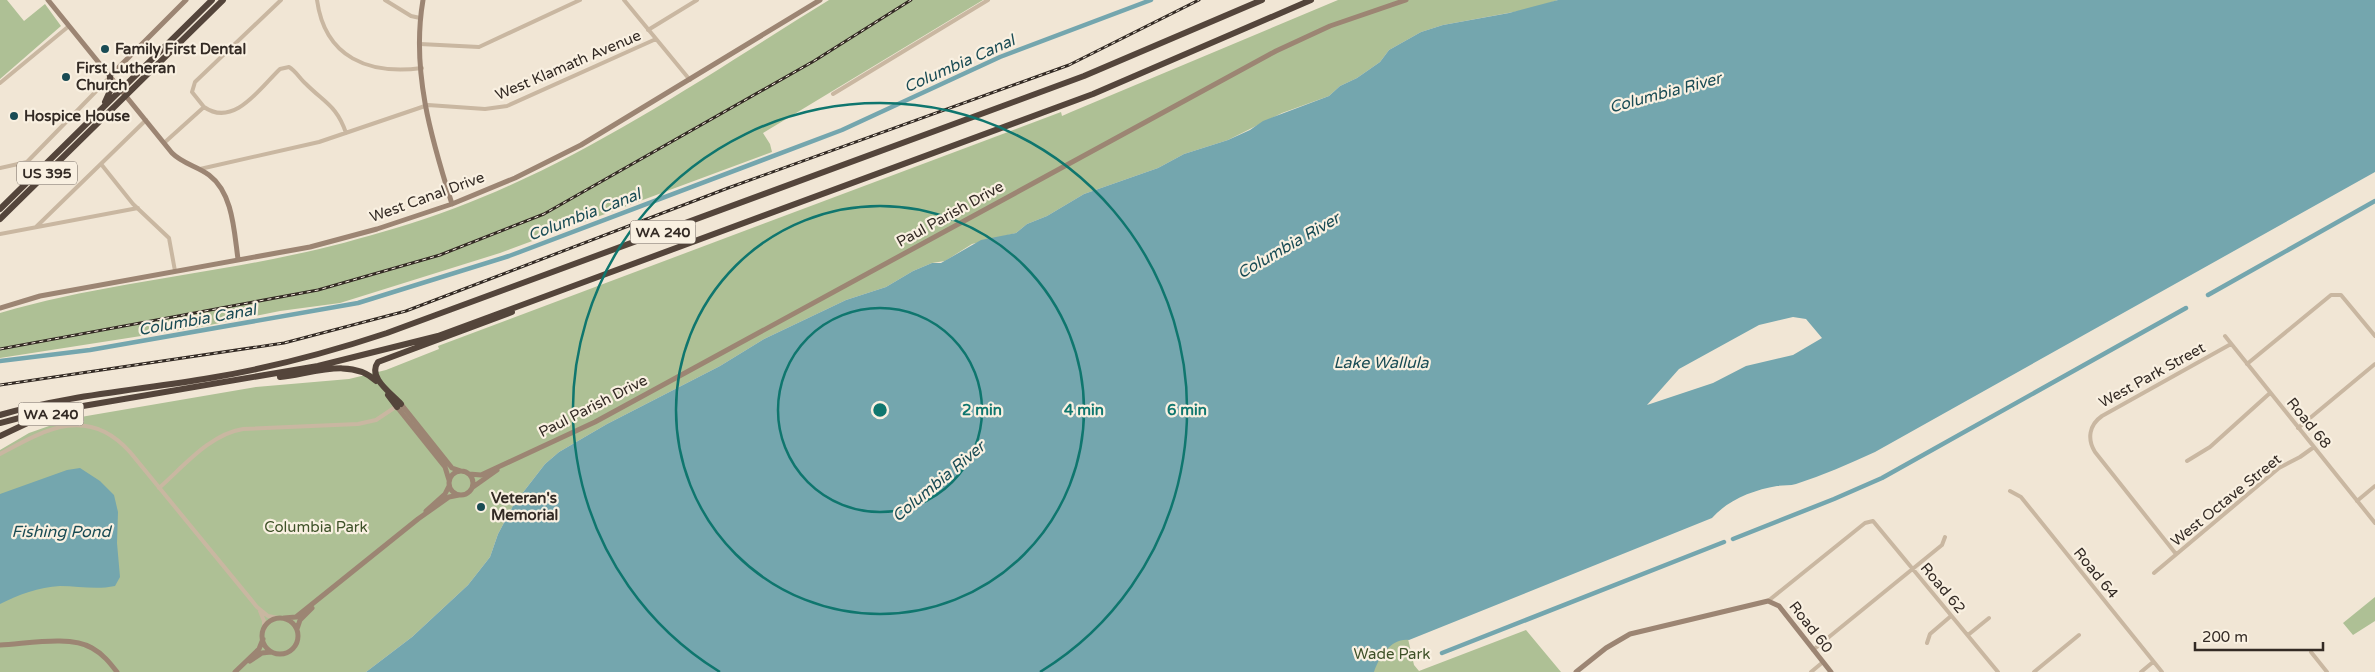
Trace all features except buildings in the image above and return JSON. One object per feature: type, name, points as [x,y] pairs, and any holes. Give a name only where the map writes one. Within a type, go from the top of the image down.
[{"type":"highway","name":"US 395","points":[[0,208],[212,0]]},
{"type":"highway","name":"US 395","points":[[0,220],[223,0]]},
{"type":"highway","name":"WA 240","points":[[0,416],[46,403],[247,371],[337,349],[387,333],[1084,76],[1262,0]]},
{"type":"highway","name":"WA 240","points":[[0,436],[45,416],[100,402],[345,361],[438,336],[1093,94],[1311,0]]},
{"type":"highway","points":[[102,107],[110,93],[110,76]]},
{"type":"highway","points":[[399,405],[375,375],[375,366],[380,360],[504,316],[553,294]]},
{"type":"highway","points":[[244,379],[334,370],[355,370],[374,379],[399,405]]},
{"type":"highway","points":[[0,422],[54,408],[100,402]]},
{"type":"street","points":[[48,0],[164,143],[180,160],[213,178],[224,192],[238,259]]},
{"type":"street","points":[[0,168],[27,162],[186,0]]},
{"type":"street","points":[[281,0],[195,82],[192,92],[204,107],[219,114],[233,112],[280,68],[286,66],[292,69],[308,86],[332,106],[341,118],[346,133]]},
{"type":"street","points":[[317,0],[320,18],[327,33],[337,46],[351,58],[366,66],[384,70],[422,68]]},
{"type":"street","points":[[385,0],[414,17],[420,18]]},
{"type":"street","points":[[423,0],[420,18],[420,44],[424,106],[452,204]]},
{"type":"street","points":[[420,44],[479,48],[580,0]]},
{"type":"street","points":[[624,0],[690,80]]},
{"type":"street","points":[[648,30],[697,0]]},
{"type":"street","name":"West Canal Drive","points":[[0,308],[40,296],[175,270],[310,248],[377,229],[452,204],[547,163],[611,128],[820,0]]},
{"type":"street","points":[[833,94],[988,0]]},
{"type":"street","name":"Paul Parish Drive","points":[[469,474],[479,475],[510,462],[602,418],[1276,50],[1330,26],[1406,0]]},
{"type":"street","points":[[0,83],[69,26]]},
{"type":"street","name":"West Klamath Avenue","points":[[199,170],[286,150],[346,133],[424,106],[485,109],[507,106],[656,39]]},
{"type":"street","points":[[164,143],[204,107]]},
{"type":"street","points":[[36,227],[146,120]]},
{"type":"street","points":[[284,143],[286,150]]},
{"type":"street","points":[[101,164],[138,208],[169,238],[175,270]]},
{"type":"street","points":[[0,234],[138,208]]},
{"type":"street","points":[[2247,364],[2328,297],[2337,294],[2344,298],[2375,336]]},
{"type":"street","name":"Road 68","points":[[2225,336],[2375,523]]},
{"type":"street","name":"West Park Street","points":[[2176,554],[2095,452],[2091,446],[2090,431],[2093,424],[2102,416],[2230,344]]},
{"type":"street","points":[[2298,428],[2375,364]]},
{"type":"street","points":[[2186,461],[2218,440],[2270,392]]},
{"type":"street","points":[[399,405],[452,468],[469,474],[473,483],[472,489],[466,494],[449,497],[418,519]]},
{"type":"street","points":[[399,405],[448,471],[452,492],[459,495]]},
{"type":"street","points":[[159,488],[212,442],[228,433],[243,429],[358,424],[376,420],[399,405]]},
{"type":"street","points":[[0,454],[56,428],[76,424],[104,430],[115,436],[257,607],[268,616],[292,622],[297,632]]},
{"type":"street","name":"West Octave Street","points":[[2154,573],[2278,468],[2300,457],[2314,447]]},
{"type":"street","name":"Paul Parish Drive","points":[[472,489],[480,480],[510,462]]},
{"type":"street","points":[[241,667],[262,653],[284,653],[292,648],[297,641],[297,632],[301,618],[321,599],[418,519],[445,494],[454,474],[461,471]]},
{"type":"street","points":[[2357,501],[2375,486]]},
{"type":"street","name":"Road 64","points":[[2010,491],[2021,497],[2162,672]]},
{"type":"street","name":"Road 62","points":[[1768,600],[1870,521],[1876,523],[1912,570],[1998,672]]},
{"type":"street","points":[[1813,650],[1942,545],[1945,537]]},
{"type":"street","points":[[264,630],[268,623],[281,618],[295,617],[321,599]]},
{"type":"street","points":[[1576,672],[1613,642],[1638,630],[1768,600]]},
{"type":"street","name":"Road 60","points":[[1768,600],[1779,606],[1831,672]]},
{"type":"street","points":[[235,672],[260,648],[263,639],[264,621],[257,607]]},
{"type":"street","points":[[1927,643],[1930,634],[1952,616]]},
{"type":"street","points":[[1968,635],[1989,618]]},
{"type":"street","points":[[2034,672],[2078,635]]},
{"type":"street","points":[[263,639],[267,647],[275,652]]},
{"type":"street","points":[[1,645],[68,642],[83,644],[99,652],[118,672]]},
{"type":"street","points":[[2311,652],[2327,672]]},
{"type":"street","points":[[1811,672],[1823,662]]},
{"type":"street","points":[[2141,672],[2153,662]]},
{"type":"street","points":[[1582,667],[1586,672]]},
{"type":"green space","points":[[0,0],[7,0],[24,21],[45,4],[61,26],[0,79]]},
{"type":"green space","points":[[829,0],[983,0],[763,133],[770,144],[772,152],[500,253],[340,303],[280,311],[205,326],[0,358],[0,313],[72,295],[256,262],[331,246],[396,228],[454,208],[511,185],[620,129]]},
{"type":"green space","name":"Columbia Park","points":[[1338,0],[1558,0],[1535,8],[1443,25],[1421,32],[1389,50],[1380,62],[1357,78],[1340,86],[1329,96],[1282,113],[1228,140],[1184,154],[1158,168],[1084,194],[1047,216],[1027,224],[1016,233],[972,244],[945,261],[932,263],[913,271],[886,287],[846,300],[764,339],[720,366],[607,424],[559,452],[545,464],[514,504],[498,534],[490,557],[468,585],[412,637],[366,672],[0,672],[0,450],[29,433],[69,419],[256,387],[349,379],[386,370],[439,349],[438,346],[1061,112],[1062,116]]},
{"type":"green space","points":[[2375,597],[2375,621],[2353,635],[2343,623]]},
{"type":"green space","name":"Wade Park","points":[[1406,630],[1414,665],[1419,671],[1526,630],[1561,672],[1289,672]]},
{"type":"water","name":"Lake Wallula","points":[[1558,0],[2375,0],[2375,172],[1875,452],[1796,484],[1777,486],[1750,493],[1733,501],[1712,518],[1409,640],[1397,642],[1391,645],[1379,660],[1374,672],[366,672],[412,637],[468,585],[490,557],[498,534],[514,504],[545,464],[559,452],[607,424],[720,366],[764,339],[846,300],[886,287],[913,271],[932,263],[941,263],[981,240],[1016,233],[1027,224],[1047,216],[1084,194],[1158,168],[1184,154],[1228,140],[1250,130],[1263,121],[1329,96],[1340,86],[1357,78],[1380,62],[1389,50],[1421,32],[1443,25],[1509,13]],"holes":[[[1793,317],[1806,319],[1822,338],[1793,355],[1746,366],[1713,383],[1647,405],[1679,369],[1759,325]]]},
{"type":"water","name":"Fishing Pond","points":[[80,468],[100,481],[114,495],[118,512],[117,543],[120,577],[115,586],[101,588],[60,586],[44,588],[0,604],[0,494],[67,470]]},
{"type":"waterway","name":"Columbia Canal","points":[[0,361],[90,350],[358,303],[509,256],[842,130],[1000,57],[1151,0]]},
{"type":"waterway","points":[[2208,295],[2375,201]]},
{"type":"waterway","points":[[1733,539],[1882,478],[2186,308]]},
{"type":"waterway","points":[[1442,653],[1724,542]]},
{"type":"railway","points":[[0,349],[318,290],[440,255],[544,214],[814,61],[911,0]]},
{"type":"railway","points":[[0,385],[284,343],[406,311],[728,188],[1069,65],[1199,0]]},
{"type":"place","name":"Family First Dental","points":[[105,49]]},
{"type":"place","name":"First Lutheran Church","points":[[66,77]]},
{"type":"place","name":"Hospice House","points":[[14,116]]},
{"type":"place","name":"Veteran's Memorial","points":[[481,507]]},
{"type":"water label","name":"Columbia River","points":[[1665,92]]},
{"type":"water label","name":"Columbia River","points":[[1288,245]]},
{"type":"water label","name":"Columbia River","points":[[938,481]]}]
